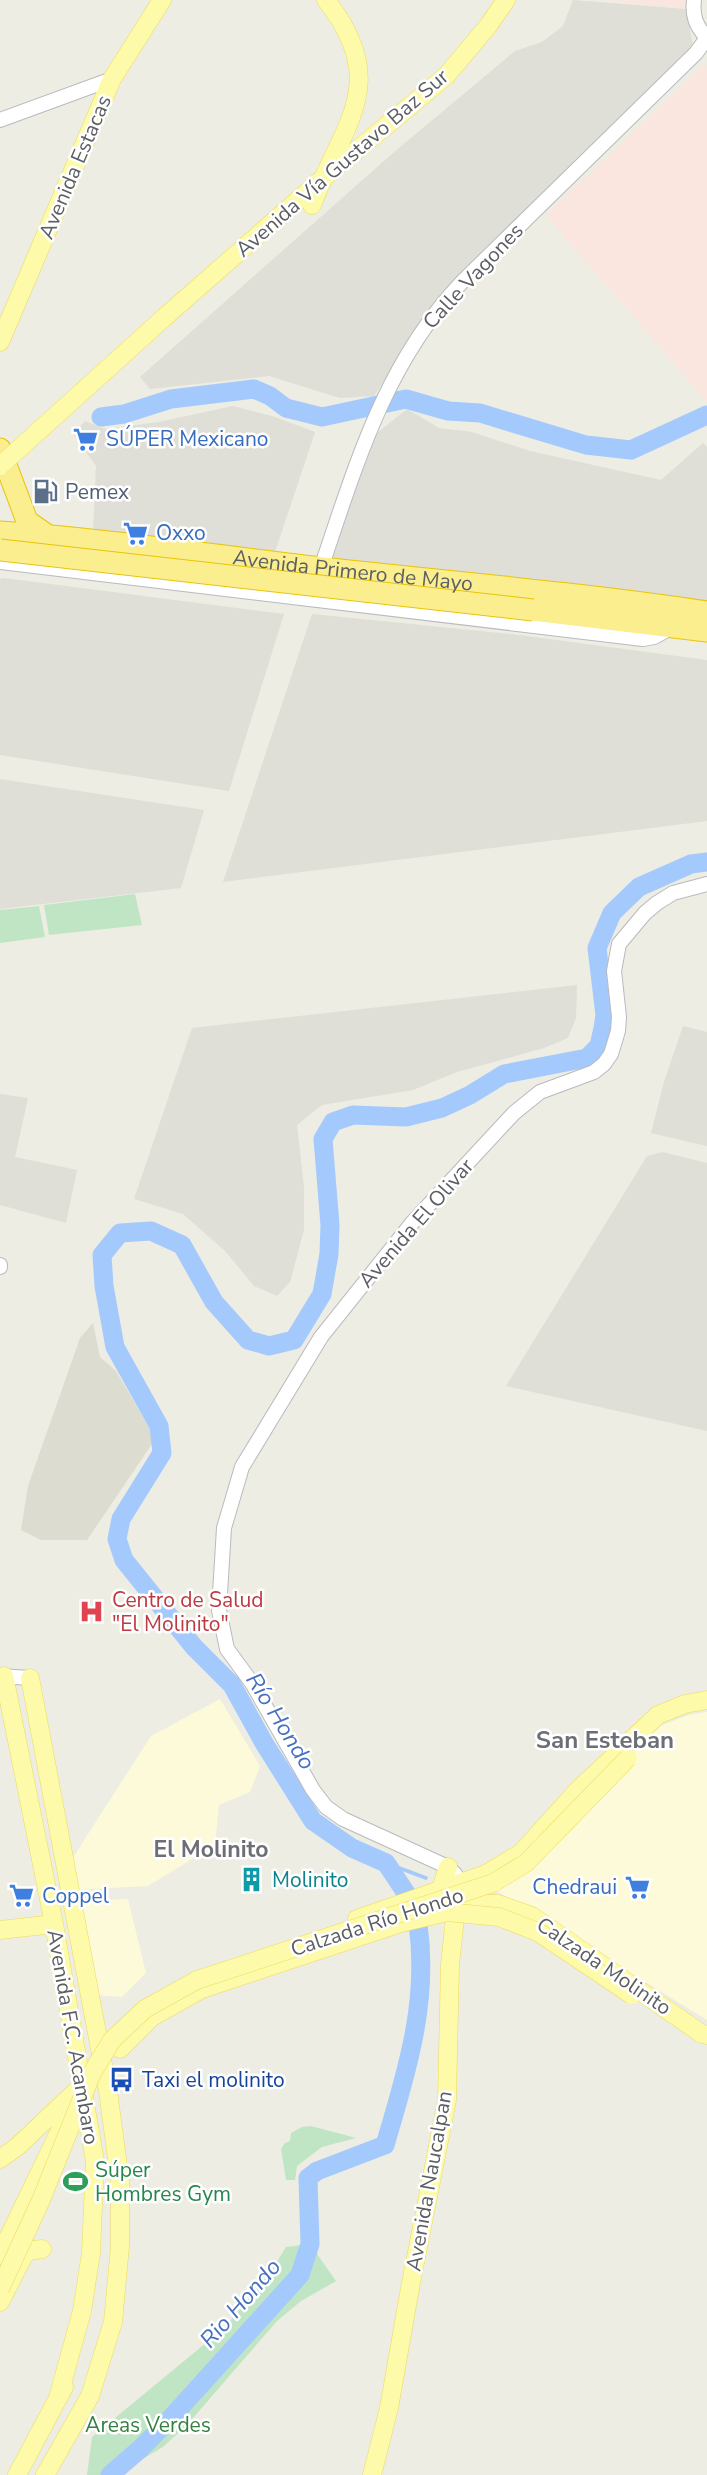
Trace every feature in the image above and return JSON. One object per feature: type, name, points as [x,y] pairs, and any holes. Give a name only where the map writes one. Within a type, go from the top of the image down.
[{"type":"highway","points":[[0,449],[27,521],[47,535]]},
{"type":"highway","name":"Avenida Primero de Mayo","points":[[0,532],[613,598],[707,612]]},
{"type":"highway","name":"Avenida Primero de Mayo","points":[[0,550],[707,631]]},
{"type":"main road","name":"Avenida Estacas","points":[[1,342],[111,79],[162,0]]},
{"type":"main road","points":[[312,205],[357,104],[360,76],[352,42],[341,19],[326,0]]},
{"type":"main road","name":"Avenida Vía Gustavo Baz Sur","points":[[0,466],[322,178],[446,76],[506,0]]},
{"type":"main road","name":"Avenida F.C. Acambaro","points":[[1,1675],[54,1924],[95,2161],[93,2239],[82,2311],[58,2398]]},
{"type":"main road","name":"Avenida F.C. Acambaro","points":[[30,1678],[101,2058],[120,2181],[120,2246],[113,2322],[90,2396],[45,2475]]},
{"type":"main road","name":"Calzada Río Hondo","points":[[101,2058],[127,2019],[145,2004],[187,1980],[494,1869],[521,1853],[578,1790],[658,1715],[685,1704],[707,1700]]},
{"type":"main road","name":"Calzada Río Hondo","points":[[0,2289],[41,2200],[92,2073],[112,2040],[145,2009],[197,1980],[493,1883],[526,1863],[628,1758],[635,1748],[640,1732]]},
{"type":"main road","points":[[441,1889],[448,1867]]},
{"type":"main road","points":[[494,1869],[498,1904]]},
{"type":"main road","name":"Avenida Naucalpan","points":[[372,2475],[390,2408],[410,2288],[447,2100],[450,1964],[460,1883]]},
{"type":"main road","name":"Calzada Río Hondo","points":[[0,2255],[90,2067],[152,2012],[191,1990],[400,1917],[498,1904]]},
{"type":"main road","name":"Calzada Molinito","points":[[498,1904],[532,1916],[705,2034]]},
{"type":"main road","points":[[457,1908],[499,1917],[538,1932],[632,1995],[705,2034]]},
{"type":"main road","name":"Avenida F.C. Acambaro","points":[[18,2475],[67,2383],[88,2315],[97,2261],[101,2201],[93,2122],[94,2097],[100,2079],[121,2049],[152,2017],[202,1989],[401,1923],[457,1908]]},
{"type":"main road","points":[[0,1930],[54,1924]]},
{"type":"main road","points":[[0,2159],[18,2146],[83,2084]]},
{"type":"main road","points":[[0,2255],[11,2244],[21,2240],[32,2241],[42,2249],[28,2252],[23,2257],[0,2302]]},
{"type":"street","points":[[694,0],[696,25],[707,38]]},
{"type":"street","name":"Calle Vagones","points":[[321,568],[376,412],[438,307],[696,53],[707,38]]},
{"type":"street","points":[[0,121],[111,79]]},
{"type":"street","points":[[214,587],[218,555]]},
{"type":"street","name":"Avenida Primero de Mayo","points":[[0,562],[643,639],[654,637],[674,626]]},
{"type":"street","name":"Avenida El Olivar","points":[[448,1867],[343,1819],[326,1807],[313,1790],[252,1683],[227,1648],[219,1610],[227,1516],[242,1468],[321,1337],[412,1223],[514,1113],[540,1092],[594,1072],[611,1054],[618,1031],[614,971],[619,944],[657,903],[673,893],[707,884]]},
{"type":"street","points":[[1,1675],[30,1678]]},
{"type":"street","points":[[448,1867],[460,1883]]},
{"type":"shaded area","points":[[573,0],[686,9],[693,46],[687,57],[465,268],[437,301],[374,396],[340,398],[269,376],[150,389],[140,377],[393,153],[515,51],[542,42],[563,26]]},
{"type":"shaded area","points":[[608,0],[687,0],[686,9]]},
{"type":"shaded area","points":[[705,64],[707,67],[707,402],[546,215]]},
{"type":"shaded area","points":[[233,406],[272,416],[315,432],[275,552],[93,532],[96,466],[73,434],[85,421],[105,429],[159,422]]},
{"type":"shaded area","points":[[407,409],[439,428],[472,432],[530,451],[661,480],[703,443],[707,447],[707,607],[329,562],[367,441]]},
{"type":"shaded area","points":[[0,579],[284,614],[229,791],[0,755]]},
{"type":"shaded area","points":[[312,614],[511,634],[707,660],[707,821],[223,882]]},
{"type":"shaded area","points":[[0,779],[204,810],[181,888],[0,909]]},
{"type":"shaded area","points":[[577,985],[576,1018],[568,1038],[544,1048],[457,1072],[413,1090],[322,1105],[297,1125],[304,1187],[304,1230],[290,1282],[277,1296],[254,1286],[226,1252],[183,1214],[134,1199],[192,1028]]},
{"type":"shaded area","points":[[683,1026],[707,1032],[707,1146],[651,1133],[664,1082]]},
{"type":"shaded area","points":[[0,1094],[28,1098],[15,1157],[77,1170],[66,1223],[0,1205]]},
{"type":"shaded area","points":[[662,1152],[707,1163],[707,1431],[506,1386],[647,1156]]},
{"type":"shaded area","points":[[93,1323],[100,1357],[116,1371],[150,1429],[152,1444],[87,1540],[41,1540],[21,1530],[28,1486],[80,1338]]},
{"type":"shaded area","name":"Molinito","points":[[220,1699],[260,1766],[250,1792],[219,1805],[215,1845],[148,1886],[75,1890],[72,1859],[151,1736]]},
{"type":"shaded area","points":[[707,1712],[707,2020],[497,1891],[590,1802],[646,1738],[662,1725],[689,1715]]},
{"type":"shaded area","points":[[128,1899],[146,1973],[122,1997],[95,1995],[80,1901]]},
{"type":"green space","points":[[135,894],[142,925],[49,935],[44,905]]},
{"type":"green space","points":[[39,906],[45,937],[0,943],[0,910]]},
{"type":"green space","points":[[311,2126],[356,2138],[322,2147],[297,2166],[295,2180],[286,2180],[281,2149],[290,2141],[291,2133]]},
{"type":"green space","name":"Areas Verdes","points":[[310,2244],[336,2281],[301,2301],[277,2321],[187,2425],[163,2447],[116,2475],[87,2475],[92,2437],[224,2328],[272,2270],[286,2247]]},
{"type":"waterway","points":[[101,417],[124,414],[171,399],[254,389],[270,396],[286,408],[322,417],[406,399],[448,411],[480,413],[586,445],[631,450],[707,415]]},
{"type":"waterway","name":"Río Hondo","points":[[408,1896],[386,1863],[352,1848],[313,1821],[264,1743],[232,1685],[194,1647],[124,1560],[117,1539],[121,1519],[162,1453],[159,1426],[115,1347],[104,1286],[102,1255],[120,1233],[151,1231],[182,1245],[214,1302],[248,1340],[269,1346],[294,1340],[322,1294],[329,1254],[330,1225],[323,1139],[333,1122],[353,1115],[406,1117],[442,1108],[504,1074],[587,1058],[599,1046],[603,1028],[605,1015],[597,948],[612,913],[639,887],[691,864],[707,862]]},
{"type":"waterway","points":[[386,1863],[426,1878]]},
{"type":"waterway","name":"Rio Hondo","points":[[110,2475],[169,2420],[300,2275],[310,2244],[308,2178],[317,2171],[385,2145],[414,2036],[421,1981],[418,1924]]},
{"type":"place","name":"SÚPER Mexicano","points":[[86,439]]},
{"type":"place","name":"Pemex","points":[[45,492]]},
{"type":"place","name":"Oxxo","points":[[136,533]]},
{"type":"place","name":"Centro de Salud \"El Molinito\"","points":[[92,1612]]},
{"type":"place","name":"Molinito","points":[[252,1880]]},
{"type":"place","name":"Chedraui","points":[[637,1887]]},
{"type":"place","name":"Coppel","points":[[22,1896]]},
{"type":"place","name":"Taxi el molinito","points":[[122,2080]]},
{"type":"place","name":"Súper Hombres Gym","points":[[75,2182]]},
{"type":"district","name":"San Esteban","points":[[605,1740]]},
{"type":"district","name":"El Molinito","points":[[211,1849]]}]
